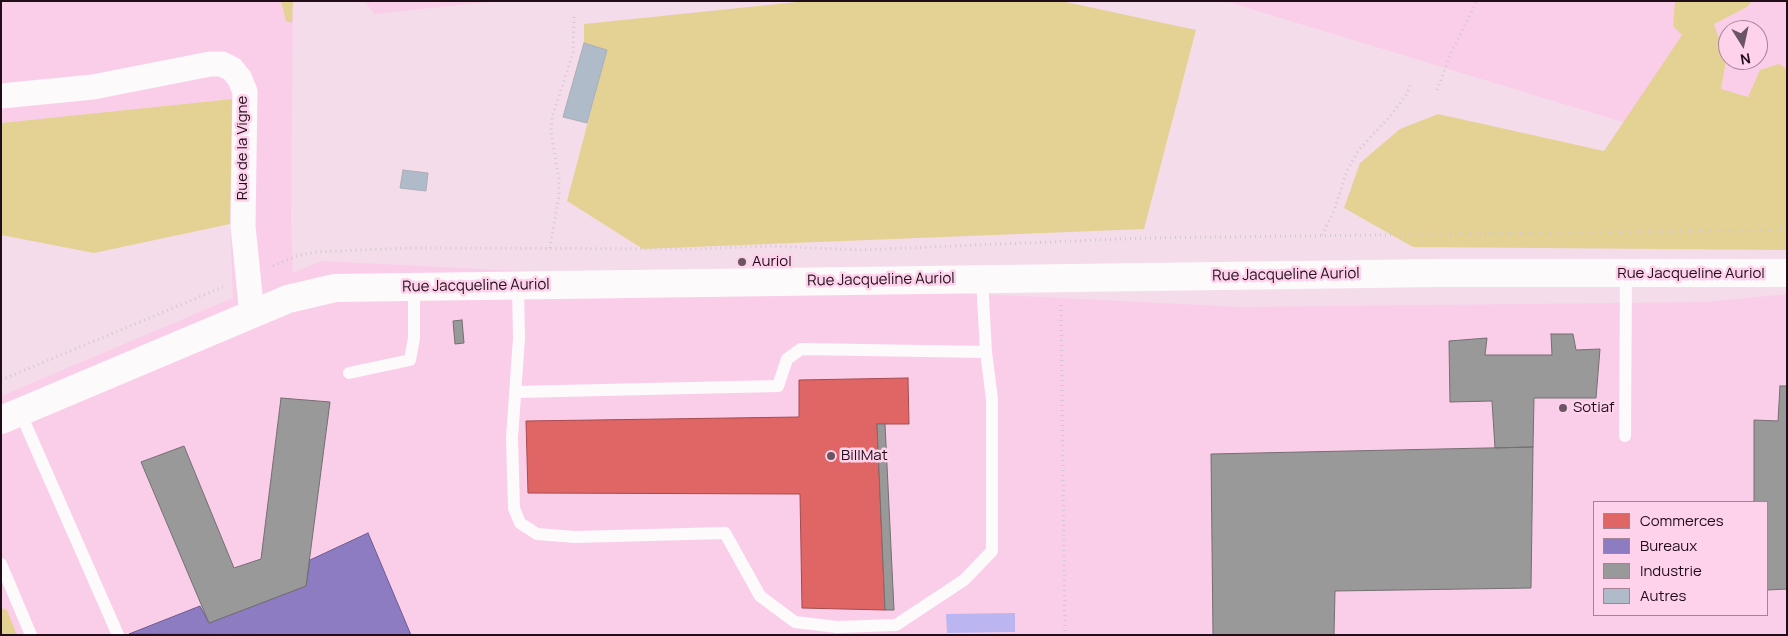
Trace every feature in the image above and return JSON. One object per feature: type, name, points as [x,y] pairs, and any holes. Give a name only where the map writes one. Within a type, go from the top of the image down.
[{"type":"street","name":"Rue de la Vigne","points":[[1,96],[93,87],[210,64],[222,64],[232,69],[240,79],[244,92],[243,226],[252,315]]},
{"type":"street","name":"Rue Jacqueline Auriol","points":[[11,416],[288,299],[335,288],[1441,273],[1787,273]]},
{"type":"lane","points":[[1624,436],[1626,274]]},
{"type":"lane","points":[[518,286],[516,392],[512,438],[514,508],[520,523],[537,534],[575,537],[725,533],[760,596],[795,622],[837,627],[896,625],[964,580],[992,551],[992,400],[986,352],[982,279]]},
{"type":"lane","points":[[350,373],[410,360],[414,338],[414,287]]},
{"type":"lane","points":[[516,392],[778,386],[787,360],[801,349],[986,352]]},
{"type":"lane","points":[[11,416],[118,635]]},
{"type":"lane","points":[[1,564],[31,635]]},
{"type":"path","points":[[1437,90],[1452,52],[1477,1]]},
{"type":"path","points":[[550,248],[559,196],[559,179],[551,132],[552,117],[573,53],[574,15]]},
{"type":"path","points":[[1322,236],[1334,211],[1347,171],[1358,151],[1392,114],[1406,95],[1411,83]]},
{"type":"path","points":[[1060,278],[1065,635]]},
{"type":"shaded area","points":[[1,1],[293,1],[291,224],[293,273],[321,261],[1241,307],[1707,302],[1787,294],[1787,635],[1,635],[1,396],[233,298],[230,224],[232,99],[1,123]]},
{"type":"shaded area","points":[[281,1],[293,1],[292,23],[286,21]]},
{"type":"shaded area","points":[[365,1],[497,1],[374,14]]},
{"type":"shaded area","points":[[807,1],[1061,1],[1196,30],[1144,229],[643,249],[567,201],[607,50],[584,43],[584,24]]},
{"type":"shaded area","points":[[1225,1],[1787,1],[1787,172]]},
{"type":"shaded area","points":[[1675,1],[1752,1],[1747,7],[1722,20],[1718,20],[1714,24],[1718,36],[1718,70],[1724,70],[1721,89],[1748,97],[1760,70],[1768,70],[1768,67],[1779,64],[1787,69],[1787,250],[1413,247],[1344,208],[1360,163],[1400,129],[1438,114],[1604,151],[1682,35],[1673,26]]},
{"type":"shaded area","points":[[232,99],[230,224],[94,253],[1,235],[1,123]]},
{"type":"shaded area","points":[[1,608],[7,610],[17,635],[1,635]]},
{"type":"shaded area","points":[[1015,613],[1015,632],[947,633],[946,614]]},
{"type":"building: Commerces","points":[[908,378],[909,424],[877,424],[885,610],[802,608],[800,494],[528,493],[526,421],[799,417],[799,380]]},
{"type":"building: Bureaux","points":[[368,533],[411,635],[129,634],[200,606],[209,623],[306,586],[310,560]]},
{"type":"building: Industrie","points":[[462,320],[464,343],[455,344],[453,321]]},
{"type":"building: Industrie","points":[[1551,334],[1573,334],[1576,350],[1600,349],[1596,398],[1534,398],[1533,447],[1495,448],[1492,401],[1450,402],[1449,341],[1487,338],[1485,355],[1552,355]]},
{"type":"building: Industrie","points":[[1780,386],[1787,386],[1787,589],[1768,590],[1768,501],[1754,501],[1754,420],[1778,421]]},
{"type":"building: Industrie","points":[[281,398],[330,402],[306,586],[209,623],[141,462],[184,446],[234,568],[261,559]]},
{"type":"building: Industrie","points":[[877,424],[885,424],[894,610],[885,610]]},
{"type":"building: Industrie","points":[[1533,447],[1531,588],[1335,591],[1334,635],[1213,635],[1211,454]]},
{"type":"building: Autres","points":[[584,43],[607,50],[587,123],[563,117]]},
{"type":"building: Autres","points":[[403,170],[428,173],[426,191],[400,188]]},
{"type":"place","name":"Auriol","points":[[742,262]]},
{"type":"place","name":"Sotiaf","points":[[1563,408]]},
{"type":"place","name":"BillMat","points":[[831,456]]}]
